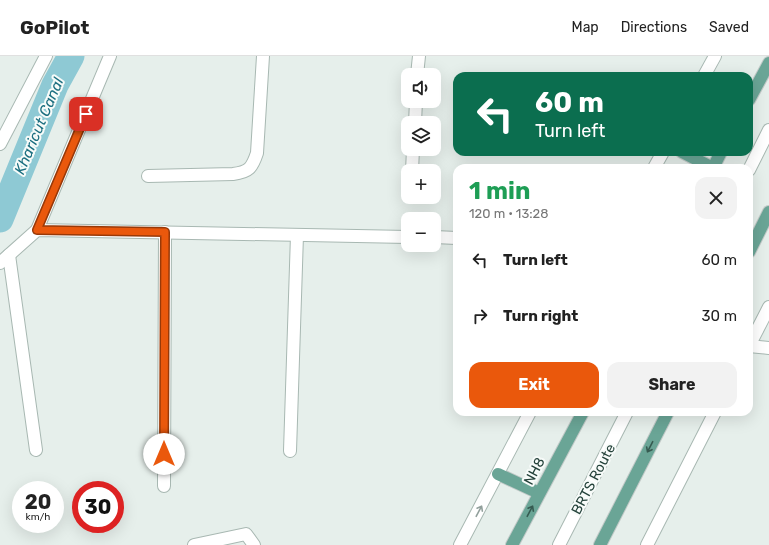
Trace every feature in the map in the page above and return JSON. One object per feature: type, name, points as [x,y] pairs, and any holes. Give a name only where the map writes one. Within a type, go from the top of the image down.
[{"type":"main road","points":[[753,92],[769,62]]},
{"type":"main road","points":[[690,156],[705,164]]},
{"type":"main road","points":[[753,244],[769,212]]},
{"type":"main road","name":"NH8","points":[[512,545],[581,416]]},
{"type":"main road","points":[[600,545],[666,416]]},
{"type":"main road","points":[[498,474],[540,493]]},
{"type":"street","points":[[0,144],[46,56]]},
{"type":"street","points":[[0,263],[37,230],[110,56]]},
{"type":"street","points":[[148,176],[244,173],[253,164],[257,153],[263,56]]},
{"type":"street","points":[[418,68],[419,56]]},
{"type":"street","points":[[706,72],[714,56]]},
{"type":"street","points":[[752,164],[769,130]]},
{"type":"street","points":[[37,230],[401,237]]},
{"type":"street","points":[[164,486],[165,232]]},
{"type":"street","points":[[290,451],[297,235]]},
{"type":"street","points":[[441,237],[453,238]]},
{"type":"street","points":[[9,255],[36,450]]},
{"type":"street","points":[[753,338],[769,307]]},
{"type":"street","points":[[753,346],[769,348]]},
{"type":"street","points":[[460,545],[528,416]]},
{"type":"street","name":"BRTS Route","points":[[559,545],[625,416]]},
{"type":"street","points":[[647,545],[713,416]]},
{"type":"street","points":[[194,545],[246,534],[254,545]]},
{"type":"waterway","name":"Kharicut Canal","points":[[0,219],[55,85],[71,56]]},
{"type":"route","points":[[86,114],[37,230],[165,232],[164,454]]}]
